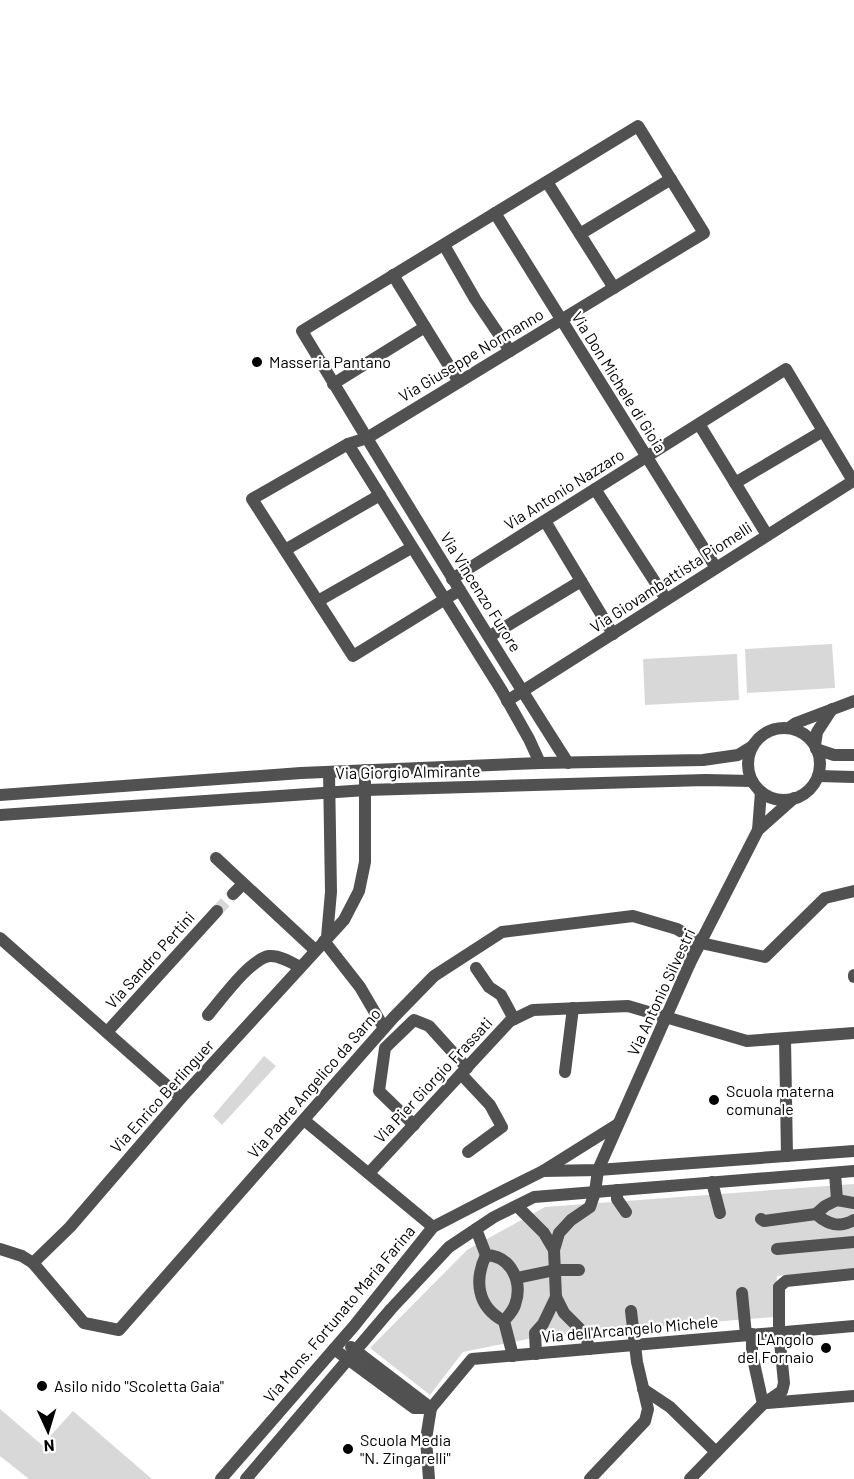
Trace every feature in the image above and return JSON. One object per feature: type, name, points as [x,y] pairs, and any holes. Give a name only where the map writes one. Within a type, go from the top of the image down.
[{"type":"street","points":[[459,382],[393,275],[638,126],[670,178],[580,234]]},
{"type":"street","name":"Via Giuseppe Normanno","points":[[285,550],[252,499],[348,444],[367,438],[704,233],[670,178]]},
{"type":"street","points":[[547,182],[614,288]]},
{"type":"street","name":"Via Don Michele di Gioia","points":[[495,213],[716,567]]},
{"type":"street","points":[[444,245],[510,351]]},
{"type":"street","name":"Via Vincenzo Furore","points":[[393,275],[302,331],[452,579],[568,763]]},
{"type":"street","points":[[333,384],[425,327]]},
{"type":"street","name":"Via Antonio Nazzaro","points":[[452,579],[786,369],[823,431]]},
{"type":"street","points":[[699,424],[767,535]]},
{"type":"street","points":[[735,483],[823,431],[853,481]]},
{"type":"street","points":[[348,444],[507,701],[540,763]]},
{"type":"street","name":"Via Giovambattista Piomelli","points":[[507,701],[853,481]]},
{"type":"street","points":[[595,489],[666,599]]},
{"type":"street","points":[[380,495],[285,550],[353,656],[460,590]]},
{"type":"street","points":[[545,521],[613,634]]},
{"type":"street","points":[[318,601],[411,548]]},
{"type":"street","points":[[490,636],[581,580]]},
{"type":"street","points":[[789,728],[796,723],[854,701]]},
{"type":"street","points":[[833,709],[817,732],[816,747],[820,764],[818,776],[810,788],[794,798],[779,799],[761,792],[752,781],[748,769],[752,747],[765,733],[777,728],[789,728],[806,735],[816,747],[834,755],[854,755]]},
{"type":"street","name":"Via Giorgio Almirante","points":[[752,747],[738,755],[703,760],[540,763],[329,772],[329,793],[705,780],[752,781]]},
{"type":"street","name":"Via Enrico Berlinguer","points":[[33,1263],[70,1227],[181,1098],[344,920],[359,891],[365,862],[365,770]]},
{"type":"street","points":[[0,795],[329,772]]},
{"type":"street","points":[[818,776],[854,777]]},
{"type":"street","name":"Via Antonio Silvestri","points":[[758,830],[761,792]]},
{"type":"street","points":[[0,815],[329,793],[331,892],[322,943]]},
{"type":"street","name":"Via Antonio Silvestri","points":[[595,1192],[598,1170],[690,963],[758,830],[794,798]]},
{"type":"street","points":[[216,858],[243,884],[322,943],[360,987],[384,1028]]},
{"type":"street","points":[[233,894],[243,884]]},
{"type":"street","points":[[701,943],[765,957],[825,898],[854,891]]},
{"type":"street","name":"Via Sandro Pertini","points":[[107,1032],[217,911]]},
{"type":"street","name":"Via Padre Angelico da Sarno","points":[[0,1249],[33,1263],[84,1323],[119,1330],[384,1028],[434,976],[502,932],[633,916],[677,929],[697,941],[690,963]]},
{"type":"street","name":"Via Sandro Pertini","points":[[0,938],[181,1098]]},
{"type":"street","points":[[208,1016],[257,960],[271,956],[287,960],[300,967]]},
{"type":"street","points":[[476,968],[489,987],[501,994],[514,1019]]},
{"type":"street","name":"Via Pier Giorgio Frassati","points":[[369,1173],[514,1019],[533,1010],[628,1006],[747,1041],[854,1034]]},
{"type":"street","points":[[565,1072],[573,1008]]},
{"type":"street","points":[[414,1125],[379,1090],[385,1048],[414,1020],[429,1026],[490,1105],[502,1127],[468,1152]]},
{"type":"street","points":[[785,1039],[787,1156]]},
{"type":"street","points":[[304,1120],[433,1227]]},
{"type":"street","points":[[543,1171],[619,1124]]},
{"type":"street","name":"Via Mons. Fortunato Maria Farina","points":[[221,1479],[338,1344],[433,1227],[543,1171],[598,1170],[854,1151]]},
{"type":"street","points":[[246,1479],[391,1309],[449,1248],[494,1217],[534,1197],[854,1171]]},
{"type":"street","points":[[835,1173],[837,1200]]},
{"type":"street","points":[[712,1182],[720,1213]]},
{"type":"street","points":[[617,1190],[617,1199],[626,1212]]},
{"type":"street","points":[[590,1349],[586,1335],[564,1313],[556,1297],[554,1250],[559,1233],[571,1220],[590,1207],[595,1192]]},
{"type":"street","points":[[760,1219],[764,1221],[816,1214],[837,1200],[854,1203]]},
{"type":"street","points":[[517,1206],[544,1233],[554,1250]]},
{"type":"street","points":[[816,1214],[823,1221],[842,1225],[854,1220]]},
{"type":"street","points":[[777,1249],[849,1242],[842,1225]]},
{"type":"street","points":[[476,1229],[486,1255],[480,1267],[479,1291],[484,1305],[494,1316],[504,1321],[513,1356]]},
{"type":"street","points":[[486,1255],[494,1255],[505,1260],[517,1278],[518,1293],[515,1308],[504,1321]]},
{"type":"street","points":[[517,1278],[555,1270],[579,1270]]},
{"type":"street","points":[[690,1479],[763,1404],[782,1391],[784,1383],[779,1332],[779,1287],[786,1281],[854,1274]]},
{"type":"street","points":[[742,1293],[763,1404]]},
{"type":"street","points":[[536,1354],[535,1333],[543,1324],[556,1297]]},
{"type":"street","points":[[590,1479],[645,1421],[648,1409],[634,1345],[631,1311]]},
{"type":"street","name":"Via dell'Arcangelo Michele","points":[[431,1408],[472,1359],[854,1326]]},
{"type":"street","points":[[338,1344],[414,1408],[431,1408],[426,1439],[429,1479]]},
{"type":"street","points":[[643,1389],[670,1407],[716,1452]]},
{"type":"street","points":[[763,1404],[854,1396]]},
{"type":"shaded area","points":[[832,644],[835,688],[747,693],[745,649]]},
{"type":"shaded area","points":[[737,654],[739,700],[645,705],[643,659]]},
{"type":"shaded area","points":[[264,1056],[276,1066],[222,1125],[213,1116]]},
{"type":"shaded area","points":[[854,1184],[854,1271],[777,1276],[774,1317],[542,1336],[463,1352],[430,1395],[370,1348],[467,1250],[545,1207]]},
{"type":"shaded area","points":[[0,1409],[42,1445],[73,1411],[152,1479],[29,1479],[0,1456]]},
{"type":"tunnel","points":[[217,911],[233,894]]},
{"type":"place","name":"Masseria Pantano","points":[[257,362]]},
{"type":"place","name":"Scuola materna comunale","points":[[714,1100]]},
{"type":"place","name":"L'Angolo del Fornaio","points":[[826,1348]]},
{"type":"place","name":"Asilo nido \"Scoletta Gaia\"","points":[[42,1386]]},
{"type":"place","name":"Scuola Media \"N. Zingarelli\"","points":[[348,1449]]}]
